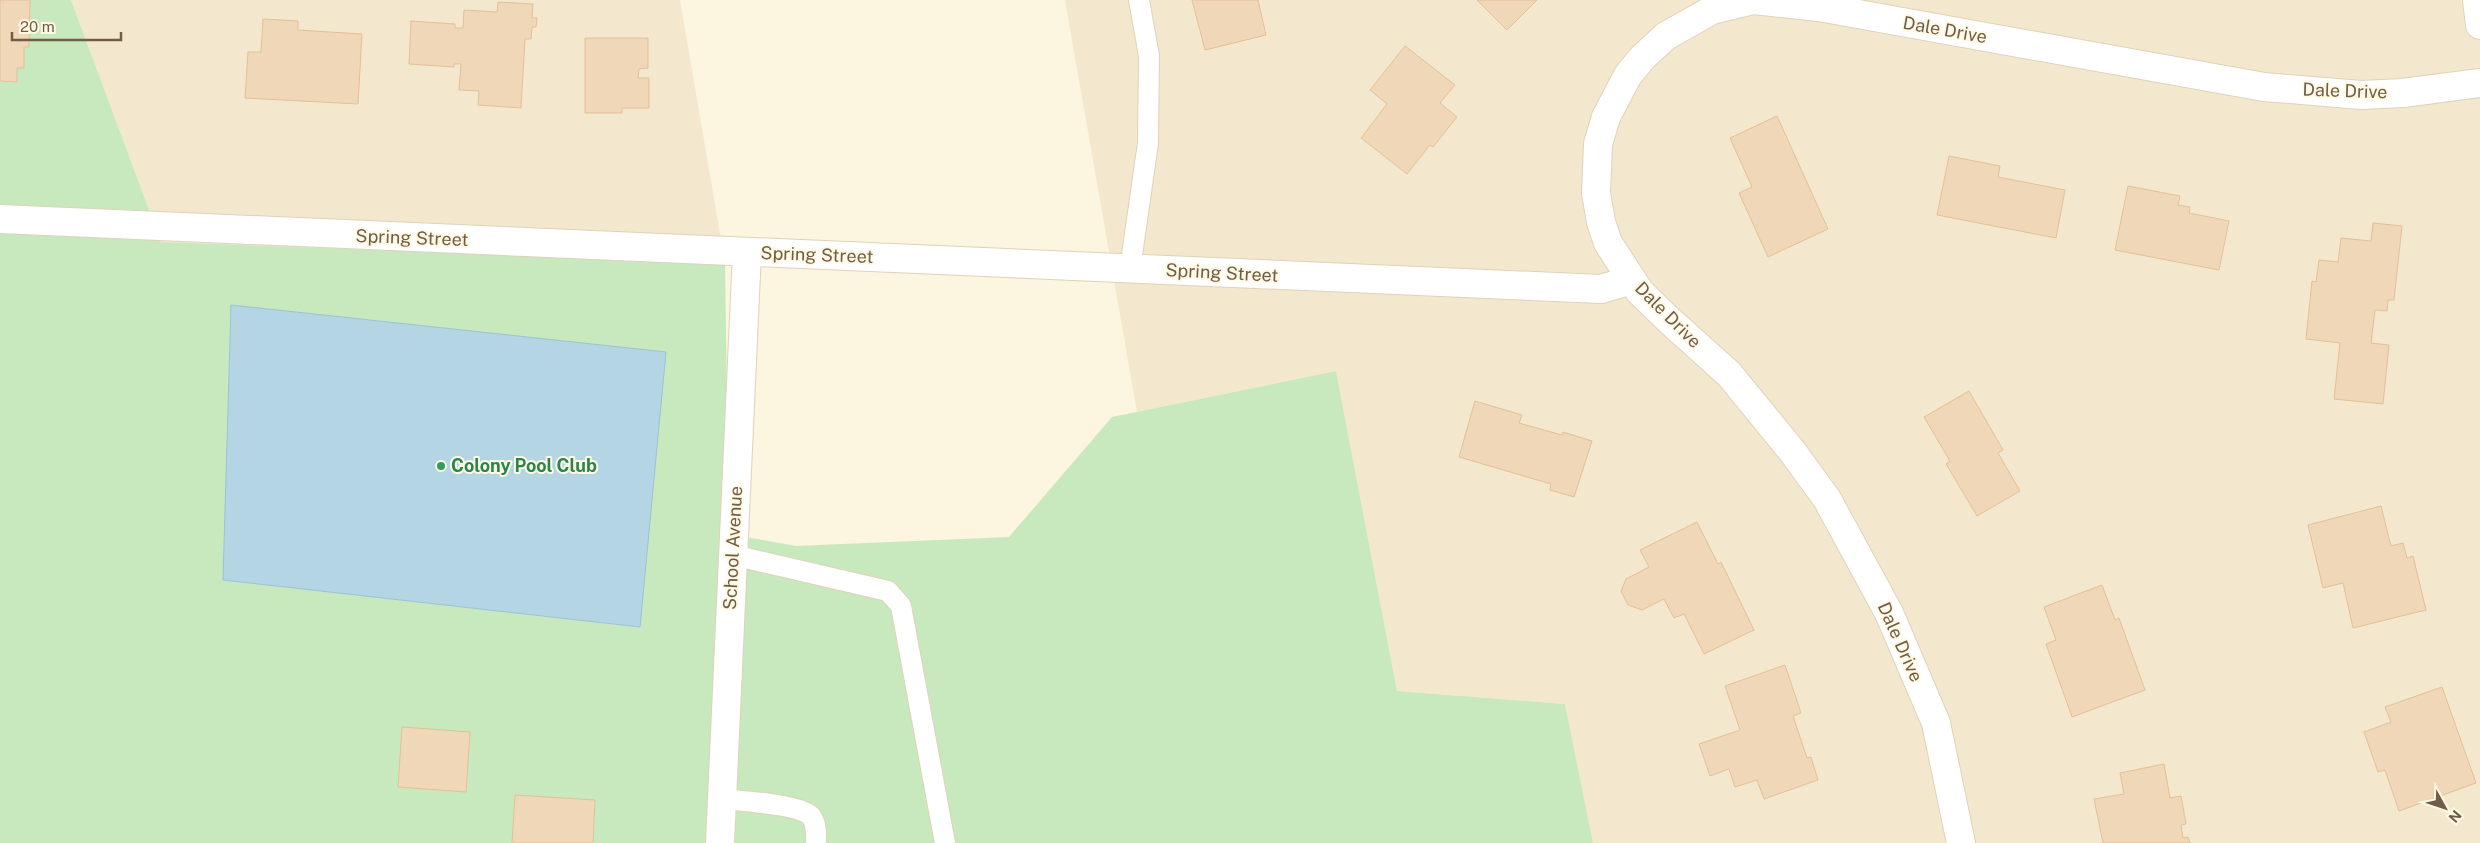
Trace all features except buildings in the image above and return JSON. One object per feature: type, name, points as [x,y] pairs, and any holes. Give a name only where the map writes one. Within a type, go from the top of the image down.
[{"type":"street","name":"Dale Drive","points":[[1961,843],[1936,723],[1889,613],[1826,499],[1758,407],[1729,374],[1670,322],[1640,292],[1608,243],[1600,222],[1596,193],[1598,144],[1606,117],[1628,75],[1643,57],[1666,36],[1712,10],[1754,0],[1819,7],[2264,88],[2361,95],[2403,93],[2480,83]]},
{"type":"street","points":[[2477,0],[2480,25]]},
{"type":"street","name":"Spring Street","points":[[0,219],[1601,289],[1632,280]]},
{"type":"street","name":"School Avenue","points":[[720,843],[747,252]]},
{"type":"lane","points":[[1130,269],[1148,143],[1149,56],[1139,0]]},
{"type":"lane","points":[[733,555],[888,591],[901,606],[945,843]]},
{"type":"lane","points":[[722,798],[797,809],[811,816],[816,828],[816,843]]},
{"type":"shaded area","points":[[71,0],[680,0],[725,263],[161,242]]},
{"type":"shaded area","points":[[1065,0],[2480,0],[2480,843],[1593,843],[1565,704],[1397,691],[1336,371],[1137,412]]},
{"type":"green space","points":[[0,0],[71,0],[161,242],[725,263],[729,534],[796,546],[1009,537],[1112,417],[1336,371],[1397,691],[1565,704],[1593,843],[0,843]]},
{"type":"water","name":"Colony Pool Club","points":[[231,305],[666,352],[640,627],[223,580]]},
{"type":"place","name":"Colony Pool Club","points":[[441,466]]}]
